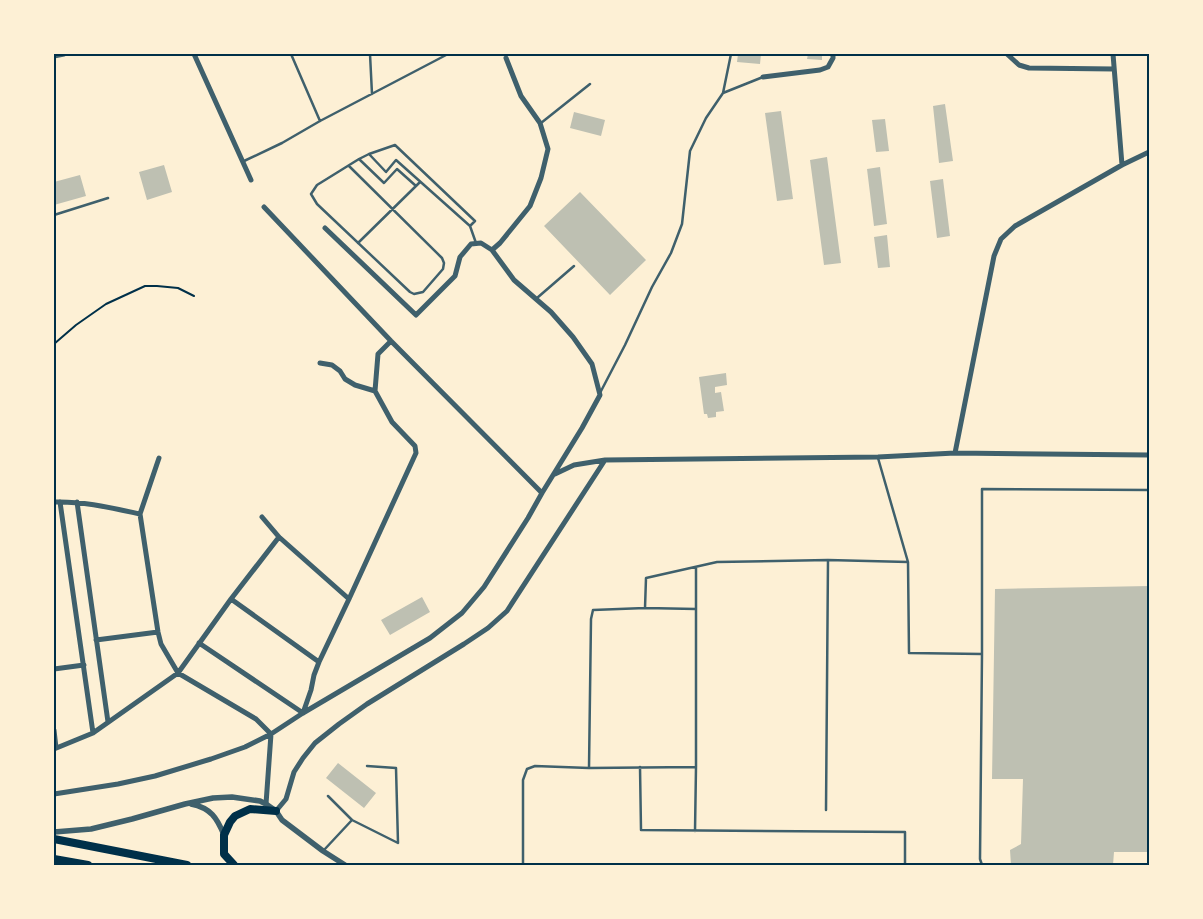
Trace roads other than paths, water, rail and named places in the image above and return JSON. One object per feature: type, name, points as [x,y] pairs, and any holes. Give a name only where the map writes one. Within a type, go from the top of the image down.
[{"type":"main road","points":[[234,865],[224,854],[224,835],[230,822],[236,816],[250,809],[276,811]]},
{"type":"main road","points":[[54,839],[187,865]]},
{"type":"main road","points":[[54,860],[88,865]]},
{"type":"street","points":[[54,56],[64,54]]},
{"type":"street","points":[[194,54],[251,180]]},
{"type":"street","points":[[763,77],[820,70],[828,67],[833,54]]},
{"type":"street","points":[[1007,54],[1018,65],[1030,68],[1114,69]]},
{"type":"street","points":[[1112,54],[1122,165]]},
{"type":"street","points":[[492,250],[530,206],[541,178],[548,149],[540,124],[522,96],[506,58]]},
{"type":"street","points":[[955,453],[994,256],[1001,239],[1015,226],[1122,165],[1149,152]]},
{"type":"street","points":[[264,207],[391,341],[542,492]]},
{"type":"street","points":[[54,794],[155,776],[234,751],[271,734],[430,638],[462,613],[484,587],[528,518],[600,395],[592,364],[573,337],[551,312],[514,280],[492,250],[481,243],[471,244],[460,257],[455,276],[416,315],[325,228]]},
{"type":"street","points":[[304,713],[319,662],[416,452],[415,446],[392,422],[375,391],[378,354],[391,341]]},
{"type":"street","points":[[320,363],[332,365],[355,385],[375,391]]},
{"type":"street","points":[[554,474],[574,465],[605,460],[878,457],[955,453],[1149,455]]},
{"type":"street","points":[[159,458],[140,514],[161,644],[178,673],[256,719],[271,734]]},
{"type":"street","points":[[276,811],[286,799],[294,772],[315,743],[368,704],[480,634],[507,611],[605,460]]},
{"type":"street","points":[[54,502],[77,502],[140,514]]},
{"type":"street","points":[[60,502],[94,733]]},
{"type":"street","points":[[77,502],[108,722]]},
{"type":"street","points":[[262,518],[279,536],[349,599]]},
{"type":"street","points":[[54,730],[55,749],[94,733],[178,673],[230,599],[279,536]]},
{"type":"street","points":[[230,599],[319,662]]},
{"type":"street","points":[[96,640],[158,632]]},
{"type":"street","points":[[199,644],[304,713]]},
{"type":"street","points":[[54,669],[84,665]]},
{"type":"street","points":[[263,802],[271,734]]},
{"type":"street","points":[[54,832],[91,829],[185,804],[213,798],[232,797],[263,802],[276,811],[282,820],[345,865]]},
{"type":"street","points":[[185,804],[200,806],[209,811],[218,821],[224,835]]},
{"type":"lane","points":[[291,54],[320,121]]},
{"type":"lane","points":[[370,54],[372,94]]},
{"type":"lane","points":[[243,162],[448,54]]},
{"type":"lane","points":[[600,395],[652,287],[671,253],[682,224],[690,151],[706,118],[722,93],[731,54]]},
{"type":"lane","points":[[722,93],[763,77]]},
{"type":"lane","points":[[540,124],[590,84]]},
{"type":"lane","points":[[349,166],[442,258],[444,263],[443,269],[423,292],[414,294],[317,204],[311,194],[317,185],[359,159],[395,145],[475,221],[470,226]]},
{"type":"lane","points":[[369,154],[386,172],[396,160],[470,226],[476,243]]},
{"type":"lane","points":[[359,159],[384,182],[397,169],[416,186]]},
{"type":"lane","points":[[358,243],[420,182]]},
{"type":"lane","points":[[54,215],[108,198]]},
{"type":"lane","points":[[536,299],[574,266]]},
{"type":"lane","points":[[878,457],[908,562],[909,653],[982,654]]},
{"type":"lane","points":[[982,865],[980,859],[982,490],[1149,490]]},
{"type":"lane","points":[[646,608],[646,578],[717,562],[828,560],[908,562]]},
{"type":"lane","points":[[826,810],[828,560]]},
{"type":"lane","points":[[695,831],[696,567]]},
{"type":"lane","points":[[589,768],[591,619],[593,610],[696,608]]},
{"type":"lane","points":[[328,796],[352,820],[398,843],[396,768],[367,766]]},
{"type":"lane","points":[[523,865],[523,780],[527,770],[534,766],[589,768],[696,767]]},
{"type":"lane","points":[[640,767],[641,830],[906,832],[906,865]]},
{"type":"lane","points":[[323,851],[352,820]]}]
